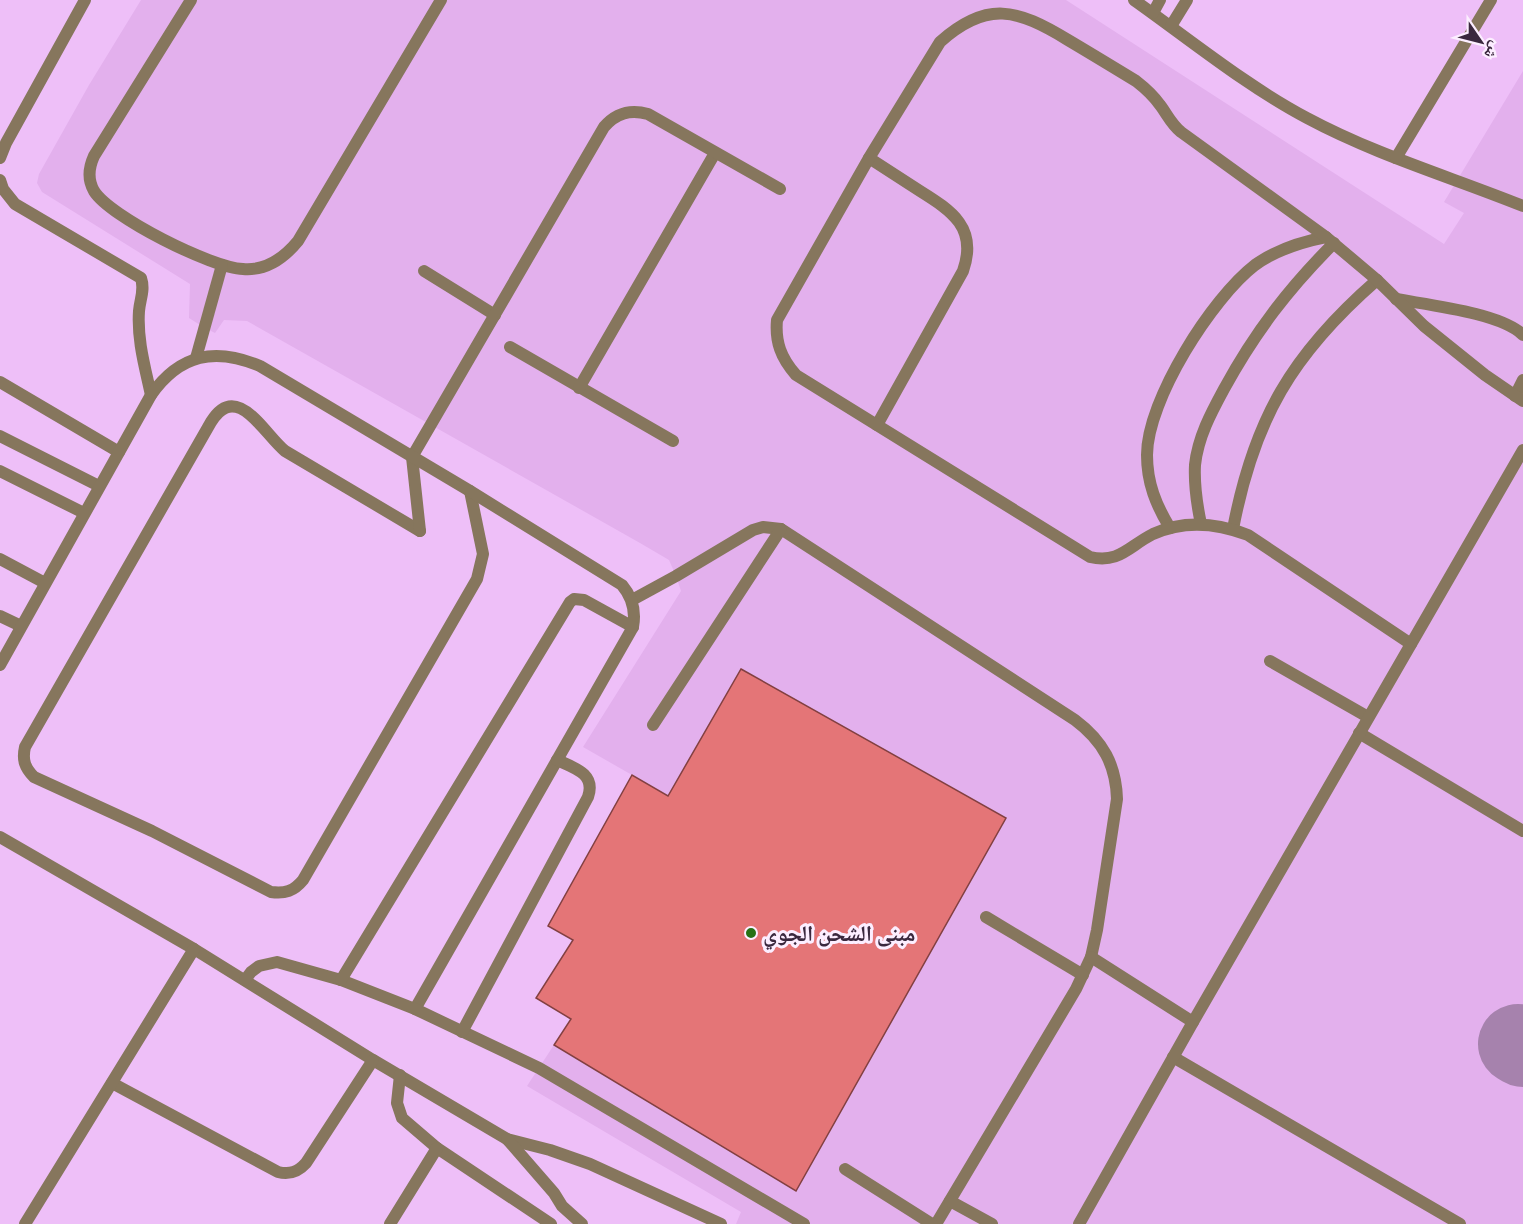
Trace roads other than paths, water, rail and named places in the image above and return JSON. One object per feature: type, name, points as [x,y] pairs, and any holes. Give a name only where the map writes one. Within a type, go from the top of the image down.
[{"type":"lane","points":[[0,158],[85,0]]},
{"type":"lane","points":[[190,0],[94,156],[89,174],[94,191],[101,199],[132,221],[166,241],[222,266],[242,269],[264,267],[283,257],[291,249],[441,0]]},
{"type":"lane","points":[[1134,0],[1277,101],[1335,133],[1523,206]]},
{"type":"lane","points":[[1153,14],[1160,0]]},
{"type":"lane","points":[[1171,26],[1187,0]]},
{"type":"lane","points":[[1396,158],[1491,0]]},
{"type":"lane","points":[[1411,644],[1248,535],[1233,529],[1202,524],[1170,528],[1140,541],[1114,558],[1101,559],[1090,556],[796,375],[781,354],[776,332],[777,320],[869,158],[940,42],[953,28],[967,19],[982,13],[1012,12],[1038,21],[1136,81],[1150,92],[1181,132],[1330,240],[1456,353],[1519,398],[1523,380]]},
{"type":"lane","points":[[471,491],[483,554],[477,579],[303,880],[289,892],[280,894],[271,892],[162,836],[34,777],[24,764],[23,756],[29,740],[215,416],[228,407],[244,408],[285,451],[420,531],[412,457],[610,121],[625,112],[637,111],[648,114],[780,189]]},
{"type":"lane","points":[[579,387],[715,153]]},
{"type":"lane","points":[[869,158],[948,208],[962,226],[968,248],[963,271],[877,425]]},
{"type":"lane","points":[[0,180],[3,189],[15,204],[141,278],[143,291],[140,308],[140,343],[151,395]]},
{"type":"lane","points":[[1202,524],[1195,484],[1195,464],[1200,440],[1209,416],[1255,335],[1330,240]]},
{"type":"lane","points":[[1170,528],[1159,511],[1152,493],[1147,453],[1155,414],[1187,349],[1228,290],[1249,270],[1272,254],[1290,246],[1330,240]]},
{"type":"lane","points":[[196,358],[222,266]]},
{"type":"lane","points":[[424,272],[495,315]]},
{"type":"lane","points":[[1233,529],[1241,488],[1254,448],[1275,400],[1317,338],[1345,308],[1377,280]]},
{"type":"lane","points":[[1396,299],[1482,316],[1518,330],[1523,335]]},
{"type":"lane","points":[[510,347],[673,441]]},
{"type":"lane","points":[[0,665],[151,395],[160,382],[176,368],[196,358],[218,355],[240,358],[260,366],[471,491],[615,580],[628,592],[632,600],[633,627],[414,1009]]},
{"type":"lane","points":[[0,382],[119,452]]},
{"type":"lane","points":[[0,436],[99,486]]},
{"type":"lane","points":[[1079,1224],[1523,450]]},
{"type":"lane","points":[[0,471],[84,513]]},
{"type":"lane","points":[[632,600],[753,530],[763,527],[781,529],[1075,720],[1098,741],[1113,768],[1117,799],[1091,957],[1083,975],[950,1201],[934,1224],[845,1169]]},
{"type":"lane","points":[[653,725],[781,529]]},
{"type":"lane","points":[[0,559],[45,583]]},
{"type":"lane","points":[[341,980],[570,602],[574,599],[584,600],[633,627]]},
{"type":"lane","points":[[0,616],[21,626]]},
{"type":"lane","points":[[1270,662],[1368,717]]},
{"type":"lane","points":[[1359,733],[1523,831]]},
{"type":"lane","points":[[462,1032],[588,797],[590,785],[585,774],[557,760]]},
{"type":"lane","points":[[0,837],[194,949],[373,1060],[507,1139],[550,1150],[590,1164],[721,1224]]},
{"type":"lane","points":[[986,916],[1083,975]]},
{"type":"lane","points":[[26,1224],[194,949]]},
{"type":"lane","points":[[1091,957],[1193,1022]]},
{"type":"lane","points":[[245,980],[250,972],[259,966],[277,962],[341,980],[414,1009],[539,1068],[804,1224]]},
{"type":"lane","points":[[1173,1057],[1460,1224]]},
{"type":"lane","points":[[112,1083],[285,1174],[300,1169],[306,1163],[373,1060]]},
{"type":"lane","points":[[400,1075],[397,1096],[398,1110],[402,1118],[437,1148],[551,1224]]},
{"type":"lane","points":[[507,1139],[549,1187],[562,1206],[582,1224]]},
{"type":"lane","points":[[390,1224],[437,1148]]},
{"type":"lane","points":[[950,1201],[992,1224]]},
{"type":"lane","points":[[400,1224],[404,1202]]},
{"type":"place","name":"مبنى الشحن الجوي","points":[[751,933]]}]
